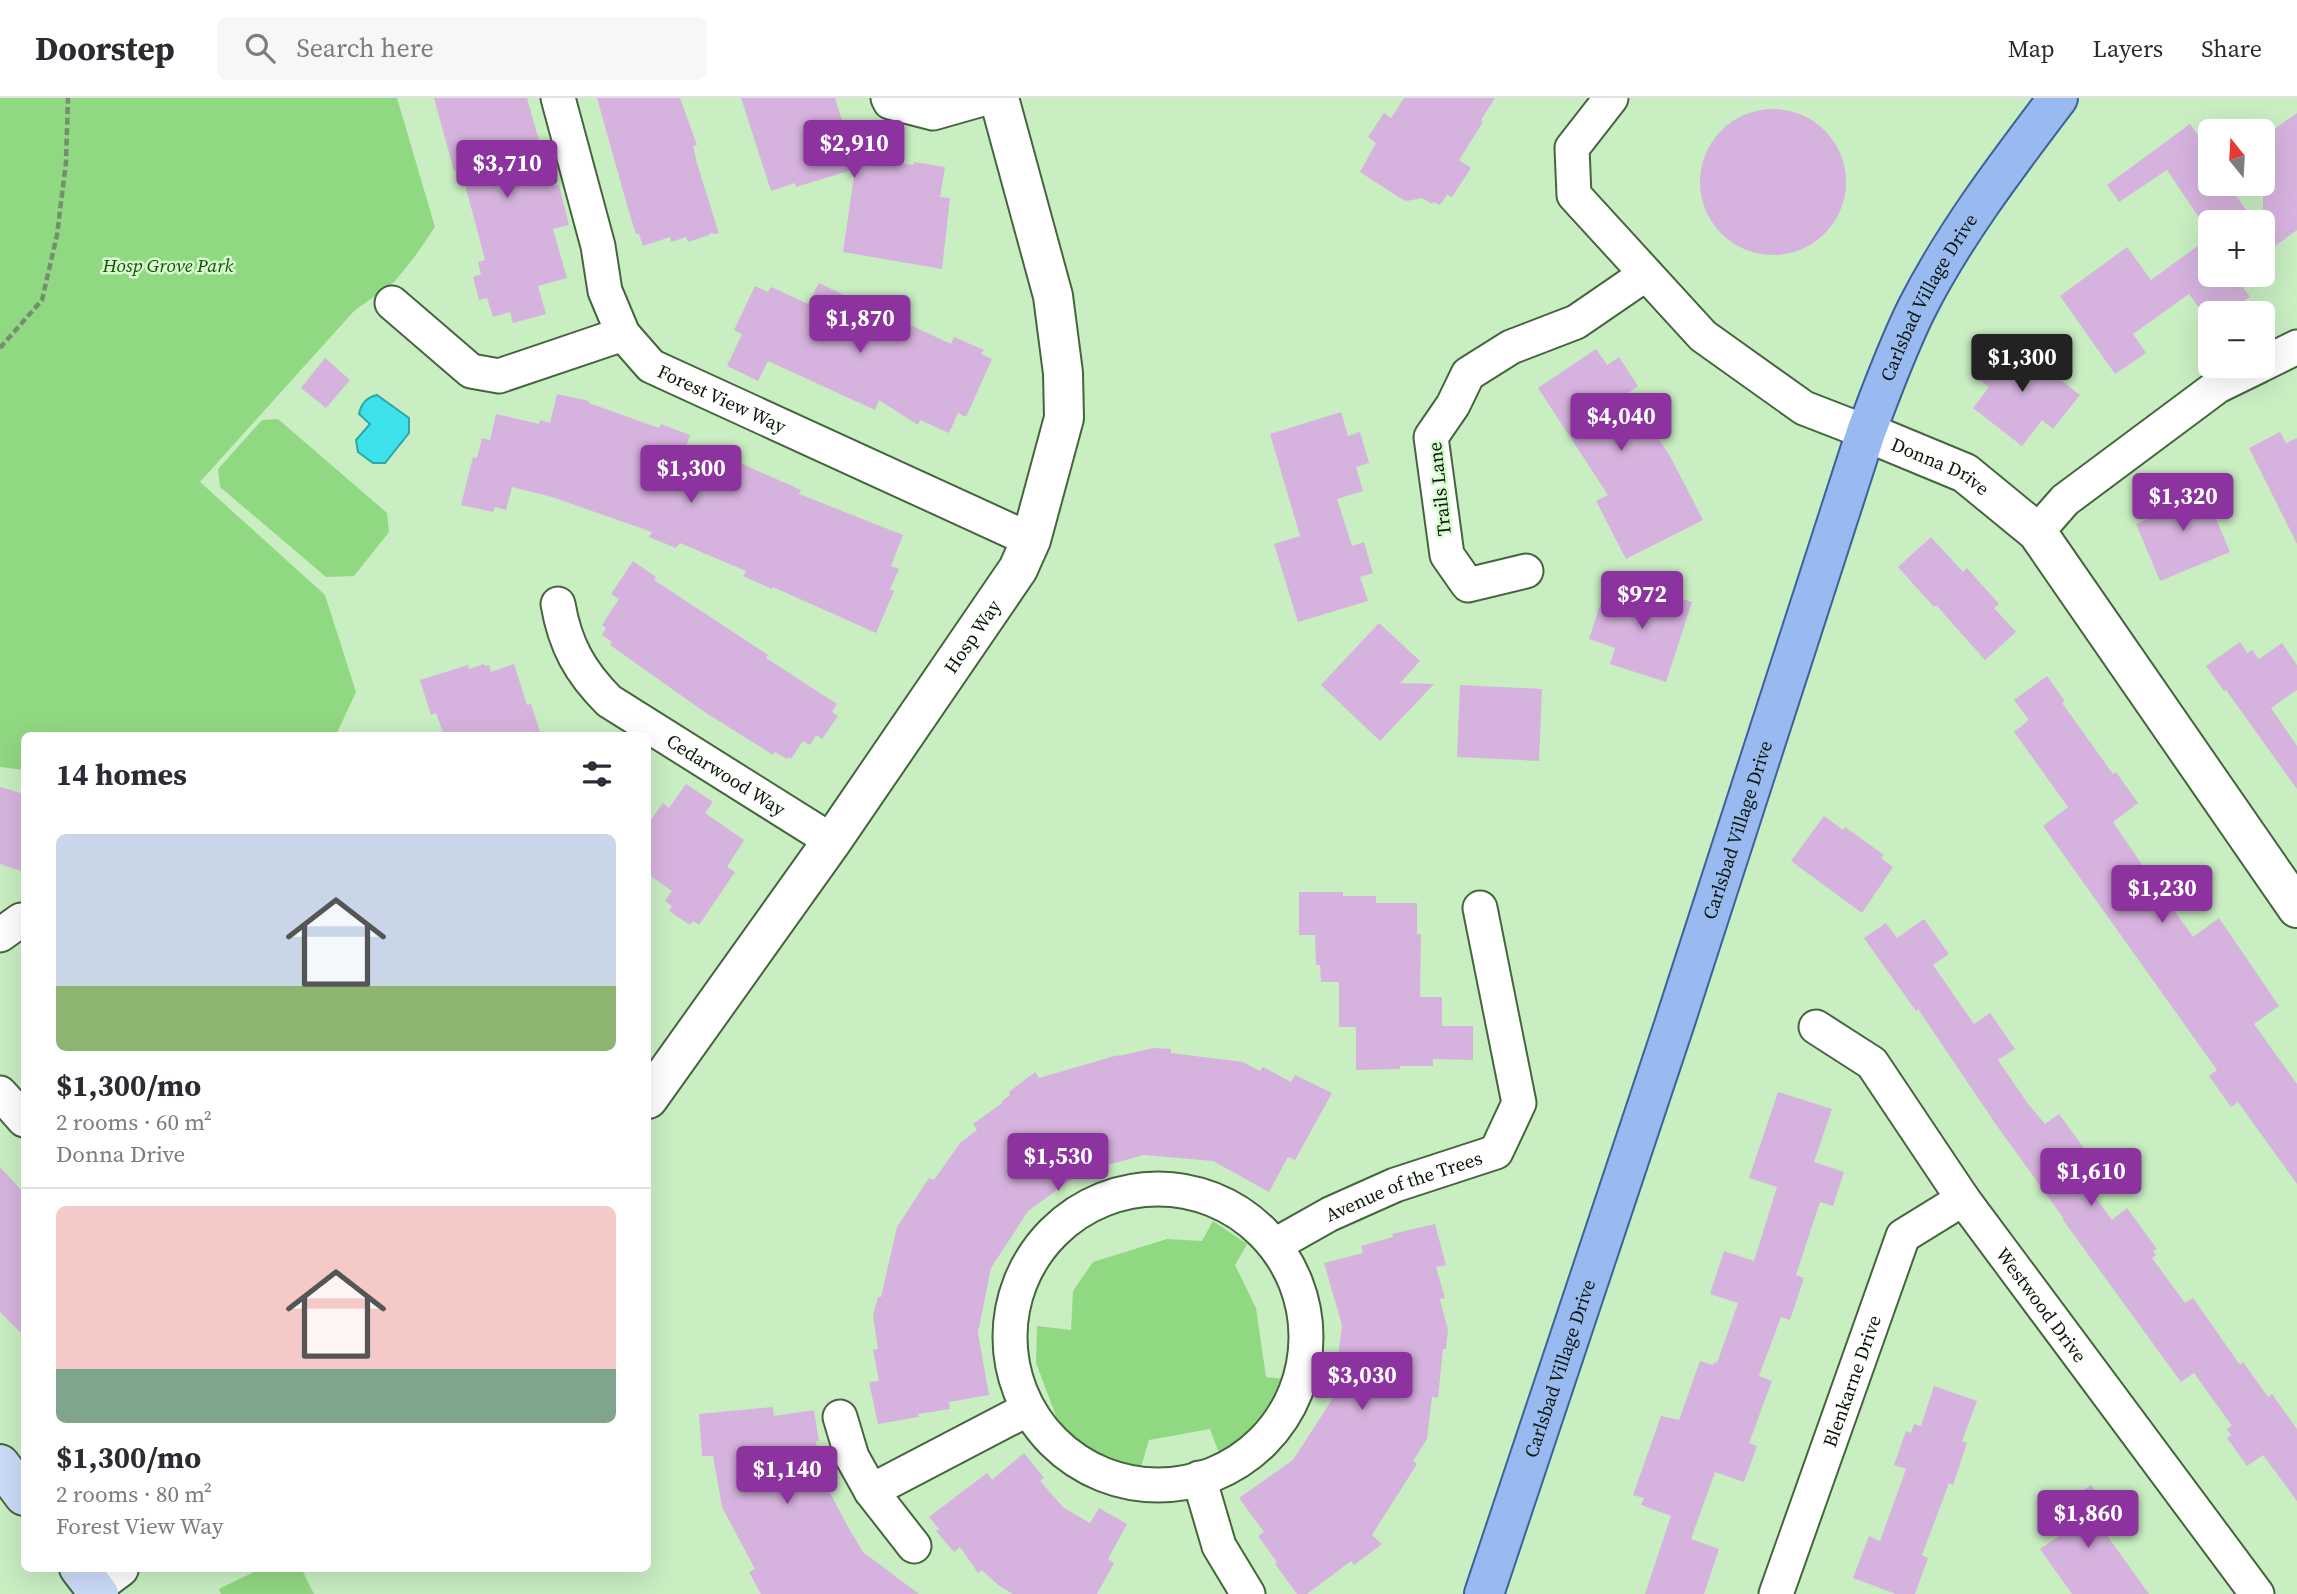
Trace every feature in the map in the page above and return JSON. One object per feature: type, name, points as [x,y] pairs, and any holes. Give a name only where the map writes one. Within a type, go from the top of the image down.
[{"type":"main road","name":"Carlsbad Village Drive","points":[[1483,1594],[1675,1022],[1866,432],[1895,355],[1939,270],[1980,206],[2058,98]]},
{"type":"main road","points":[[0,1464],[21,1492]]},
{"type":"street","name":"Forest View Way","points":[[558,98],[598,246],[605,291],[623,334],[651,366],[1031,540]]},
{"type":"street","points":[[888,98],[890,102],[933,113],[986,98]]},
{"type":"street","name":"Hosp Way","points":[[651,1095],[832,841],[1018,569],[1031,540],[1064,418],[1063,373],[1053,296],[999,98]]},
{"type":"street","name":"Donna Drive","points":[[1611,98],[1572,148],[1574,195],[1703,336],[1804,408],[1965,473],[2037,532],[2297,908]]},
{"type":"street","name":"Trails Lane","points":[[1526,571],[1468,585],[1447,555],[1431,437],[1453,405],[1468,374],[1511,347],[1576,322],[1646,274]]},
{"type":"street","points":[[392,303],[471,372],[499,376],[623,334]]},
{"type":"street","points":[[2275,358],[2297,347]]},
{"type":"street","points":[[2037,532],[2065,500],[2218,386],[2234,378]]},
{"type":"street","name":"Cedarwood Way","points":[[558,604],[567,642],[587,679],[609,701],[832,841]]},
{"type":"street","name":"Avenue of the Trees","points":[[1275,1245],[1330,1214],[1395,1185],[1496,1152],[1519,1102],[1480,908]]},
{"type":"street","points":[[0,936],[21,920]]},
{"type":"street","name":"Westwood Drive","points":[[1816,1027],[1872,1063],[1962,1199],[2257,1594]]},
{"type":"street","points":[[0,1093],[21,1117]]},
{"type":"street","points":[[1176,1189],[1218,1201],[1249,1219],[1275,1245],[1293,1273],[1301,1296],[1307,1323],[1307,1348],[1300,1383],[1286,1413],[1261,1443],[1235,1463],[1210,1475],[1166,1485],[1127,1482],[1098,1472],[1067,1454],[1042,1429],[1028,1409],[1017,1384],[1010,1350],[1010,1322],[1025,1271],[1039,1248],[1060,1226],[1099,1201],[1136,1190],[1176,1189]]},
{"type":"street","name":"Blenkarne Drive","points":[[1776,1594],[1903,1236],[1962,1199]]},
{"type":"street","points":[[871,1491],[1028,1409]]},
{"type":"street","points":[[840,1417],[852,1457],[871,1491],[914,1546]]},
{"type":"street","points":[[1199,1478],[1219,1546],[1248,1594]]},
{"type":"path","points":[[0,348],[42,300],[59,223],[66,162],[68,98]]},
{"type":"green space","name":"Hosp Grove Park","points":[[0,98],[397,98],[435,227],[394,282],[354,311],[200,482],[325,595],[356,692],[337,732],[21,732],[21,770],[0,767]]},
{"type":"green space","points":[[278,419],[387,513],[389,532],[354,576],[326,577],[220,487],[218,469],[262,420]]},
{"type":"green space","points":[[1213,1221],[1247,1244],[1235,1265],[1256,1308],[1266,1377],[1284,1379],[1277,1404],[1245,1442],[1220,1456],[1210,1429],[1149,1440],[1140,1470],[1097,1459],[1059,1424],[1036,1363],[1037,1326],[1071,1330],[1073,1291],[1093,1262],[1167,1239],[1202,1241]]},
{"type":"green space","points":[[254,1572],[303,1572],[314,1594],[221,1594],[219,1589]]},
{"type":"water","points":[[377,395],[409,418],[409,433],[385,463],[373,463],[358,452],[356,440],[370,424],[359,414],[361,407],[367,399]]},
{"type":"building","points":[[434,98],[527,98],[552,186],[559,185],[569,225],[553,229],[567,278],[538,286],[546,314],[513,323],[510,312],[493,317],[487,298],[479,300],[473,277],[481,274],[478,262],[485,260],[461,169],[454,171]]},
{"type":"building","points":[[597,98],[680,98],[697,145],[693,146],[697,163],[719,234],[710,233],[688,242],[686,237],[671,242],[670,237],[643,246],[629,212]]},
{"type":"building","points":[[741,98],[835,98],[856,164],[857,157],[945,167],[940,197],[950,198],[942,269],[843,252],[855,169],[796,187],[795,183],[771,191]]},
{"type":"building","points":[[1404,98],[1495,98],[1459,160],[1471,168],[1452,197],[1447,195],[1440,205],[1422,198],[1407,201],[1360,172],[1376,143],[1368,137],[1384,113],[1391,118]]},
{"type":"building","points":[[1773,109],[1801,115],[1825,130],[1840,154],[1846,182],[1840,210],[1825,234],[1801,249],[1773,255],[1745,249],[1721,234],[1706,210],[1700,182],[1706,154],[1721,130],[1745,115]]},
{"type":"building","points":[[2297,113],[2297,230],[2275,246],[2275,210],[2263,210],[2263,196],[2275,196],[2275,129]]},
{"type":"building","points":[[2190,124],[2198,136],[2198,196],[2236,196],[2246,210],[2198,210],[2198,216],[2167,170],[2119,202],[2107,185]]},
{"type":"building","points":[[2198,246],[2198,287],[2243,287],[2250,297],[2244,301],[2198,301],[2198,306],[2189,294],[2133,334],[2146,353],[2115,374],[2060,296],[2127,247],[2151,280]]},
{"type":"building","points":[[819,283],[844,295],[842,300],[887,322],[891,316],[951,344],[954,337],[984,350],[981,354],[992,359],[966,417],[958,413],[949,433],[920,420],[918,425],[879,400],[875,410],[768,361],[758,381],[727,366],[742,334],[734,330],[755,286],[768,292],[771,287],[808,304]]},
{"type":"building","points":[[2006,341],[2018,350],[2020,348],[2080,395],[2053,429],[2042,420],[2022,446],[1973,408],[1989,387],[1977,378]]},
{"type":"building","points":[[1596,349],[1607,365],[1619,357],[1638,386],[1628,393],[1670,456],[1703,520],[1626,559],[1596,501],[1608,495],[1538,388]]},
{"type":"building","points":[[325,358],[350,380],[326,408],[301,388]]},
{"type":"building","points":[[557,394],[589,401],[659,428],[661,424],[690,435],[679,466],[724,481],[733,460],[801,490],[799,494],[903,535],[891,566],[899,569],[890,589],[894,591],[876,633],[743,576],[746,571],[680,543],[676,548],[649,537],[652,532],[552,497],[512,487],[506,510],[495,507],[493,512],[461,505],[473,457],[477,458],[482,438],[490,440],[496,414],[539,424],[540,420],[550,423]]},
{"type":"building","points":[[1341,412],[1348,436],[1360,432],[1369,463],[1356,467],[1363,491],[1337,499],[1352,546],[1364,542],[1373,573],[1360,577],[1368,601],[1298,622],[1274,544],[1300,536],[1270,434]]},
{"type":"building","points":[[2280,432],[2286,443],[2297,438],[2297,544],[2249,448]]},
{"type":"building","points":[[2200,481],[2230,552],[2160,581],[2136,524],[2166,511],[2161,498]]},
{"type":"building","points":[[1931,537],[1963,572],[1967,568],[1999,604],[1994,608],[2016,632],[1985,660],[1898,567]]},
{"type":"building","points":[[633,561],[656,577],[654,580],[837,704],[832,712],[838,716],[822,739],[816,735],[810,745],[803,741],[791,759],[775,752],[773,755],[706,713],[610,645],[612,642],[602,635],[606,628],[602,625],[619,599],[611,594]]},
{"type":"building","points":[[1640,586],[1692,602],[1666,682],[1610,664],[1615,648],[1589,639],[1605,590],[1650,605]]},
{"type":"building","points":[[1379,623],[1420,661],[1400,683],[1434,684],[1380,741],[1321,685]]},
{"type":"building","points":[[2240,642],[2247,653],[2252,650],[2259,659],[2282,643],[2297,665],[2297,690],[2271,708],[2297,746],[2297,789],[2206,666]]},
{"type":"building","points":[[484,664],[489,665],[491,672],[514,664],[527,705],[531,704],[540,732],[443,732],[436,713],[431,715],[420,680],[468,665],[469,669]]},
{"type":"building","points":[[2047,676],[2065,701],[2062,703],[2113,774],[2116,772],[2138,803],[2113,822],[2143,866],[2193,937],[2219,918],[2279,1006],[2254,1024],[2297,1084],[2297,1184],[2238,1102],[2231,1107],[2209,1076],[2217,1070],[2043,826],[2068,807],[2014,732],[2029,720],[2014,700]]},
{"type":"building","points":[[1460,685],[1542,689],[1539,761],[1457,757]]},
{"type":"building","points":[[686,784],[713,802],[705,813],[744,840],[727,867],[735,872],[699,925],[693,921],[690,925],[669,911],[672,906],[665,901],[672,891],[651,876],[651,820],[663,803],[669,808]]},
{"type":"building","points":[[0,787],[21,793],[21,871],[0,864]]},
{"type":"building","points":[[1824,816],[1843,830],[1845,827],[1884,855],[1881,858],[1893,867],[1862,913],[1791,861]]},
{"type":"building","points":[[1299,892],[1343,892],[1343,896],[1376,896],[1376,903],[1417,903],[1417,934],[1421,934],[1420,997],[1442,997],[1442,1026],[1473,1026],[1473,1060],[1433,1059],[1433,1066],[1356,1070],[1356,1027],[1339,1027],[1339,982],[1321,982],[1320,965],[1316,965],[1315,935],[1299,935]]},
{"type":"building","points":[[1924,919],[1949,954],[1933,965],[1974,1024],[1990,1013],[2015,1049],[1998,1060],[2028,1104],[2045,1124],[2059,1114],[2086,1151],[2070,1163],[2112,1220],[2127,1208],[2157,1249],[2153,1251],[2156,1255],[2152,1258],[2185,1303],[2193,1298],[2240,1365],[2243,1362],[2268,1397],[2272,1394],[2297,1429],[2297,1501],[2263,1455],[2247,1466],[2227,1438],[2231,1435],[2227,1429],[2232,1426],[2194,1373],[2181,1382],[2063,1220],[1918,1009],[1916,1011],[1864,938],[1886,923],[1897,938]]},
{"type":"building","points":[[1153,1048],[1171,1049],[1171,1053],[1243,1062],[1260,1071],[1263,1067],[1291,1082],[1295,1075],[1332,1093],[1295,1160],[1288,1157],[1269,1192],[1213,1161],[1144,1155],[1082,1172],[1028,1211],[991,1268],[978,1333],[989,1395],[949,1402],[950,1409],[878,1424],[869,1382],[879,1381],[873,1350],[878,1349],[873,1315],[878,1297],[881,1297],[897,1227],[929,1178],[934,1180],[960,1143],[977,1130],[973,1124],[1002,1103],[1010,1095],[1009,1092],[1035,1072],[1039,1078],[1118,1055]]},
{"type":"building","points":[[1778,1092],[1832,1109],[1814,1162],[1844,1172],[1833,1206],[1820,1202],[1796,1275],[1804,1278],[1790,1320],[1781,1317],[1759,1376],[1772,1381],[1749,1443],[1757,1446],[1744,1482],[1715,1472],[1691,1539],[1719,1549],[1704,1594],[1645,1594],[1671,1516],[1641,1505],[1644,1498],[1633,1495],[1661,1416],[1679,1420],[1700,1361],[1713,1365],[1714,1362],[1717,1363],[1738,1303],[1710,1294],[1724,1251],[1754,1261],[1777,1187],[1749,1178]]},
{"type":"building","points":[[0,1167],[21,1190],[21,1333],[0,1312]]},
{"type":"building","points":[[1435,1224],[1446,1265],[1436,1267],[1445,1298],[1440,1299],[1448,1330],[1446,1349],[1443,1349],[1438,1398],[1432,1397],[1427,1439],[1413,1461],[1417,1464],[1372,1535],[1382,1544],[1354,1565],[1351,1561],[1307,1594],[1297,1594],[1258,1536],[1264,1532],[1239,1498],[1293,1460],[1333,1398],[1342,1325],[1324,1263],[1363,1253],[1361,1246],[1393,1237],[1392,1234]]},
{"type":"building","points":[[1934,1386],[1977,1401],[1962,1441],[1967,1443],[1953,1485],[1949,1483],[1922,1555],[1928,1558],[1915,1594],[1896,1594],[1853,1578],[1869,1536],[1880,1541],[1906,1469],[1894,1465],[1906,1431],[1911,1433],[1914,1424],[1921,1426]]},
{"type":"building","points":[[773,1407],[774,1416],[814,1410],[820,1474],[847,1525],[863,1552],[919,1594],[761,1594],[749,1572],[755,1569],[722,1507],[713,1456],[702,1456],[699,1414]]},
{"type":"building","points":[[1024,1453],[1044,1478],[1040,1481],[1064,1508],[1090,1523],[1099,1508],[1127,1524],[1108,1559],[1114,1563],[1097,1594],[1013,1594],[982,1570],[978,1573],[960,1547],[954,1552],[936,1531],[939,1529],[929,1517],[987,1473],[992,1480]]},
{"type":"building","points":[[2091,1485],[2109,1511],[2096,1520],[2149,1594],[2072,1594],[2040,1549],[2059,1536],[2045,1517]]}]
